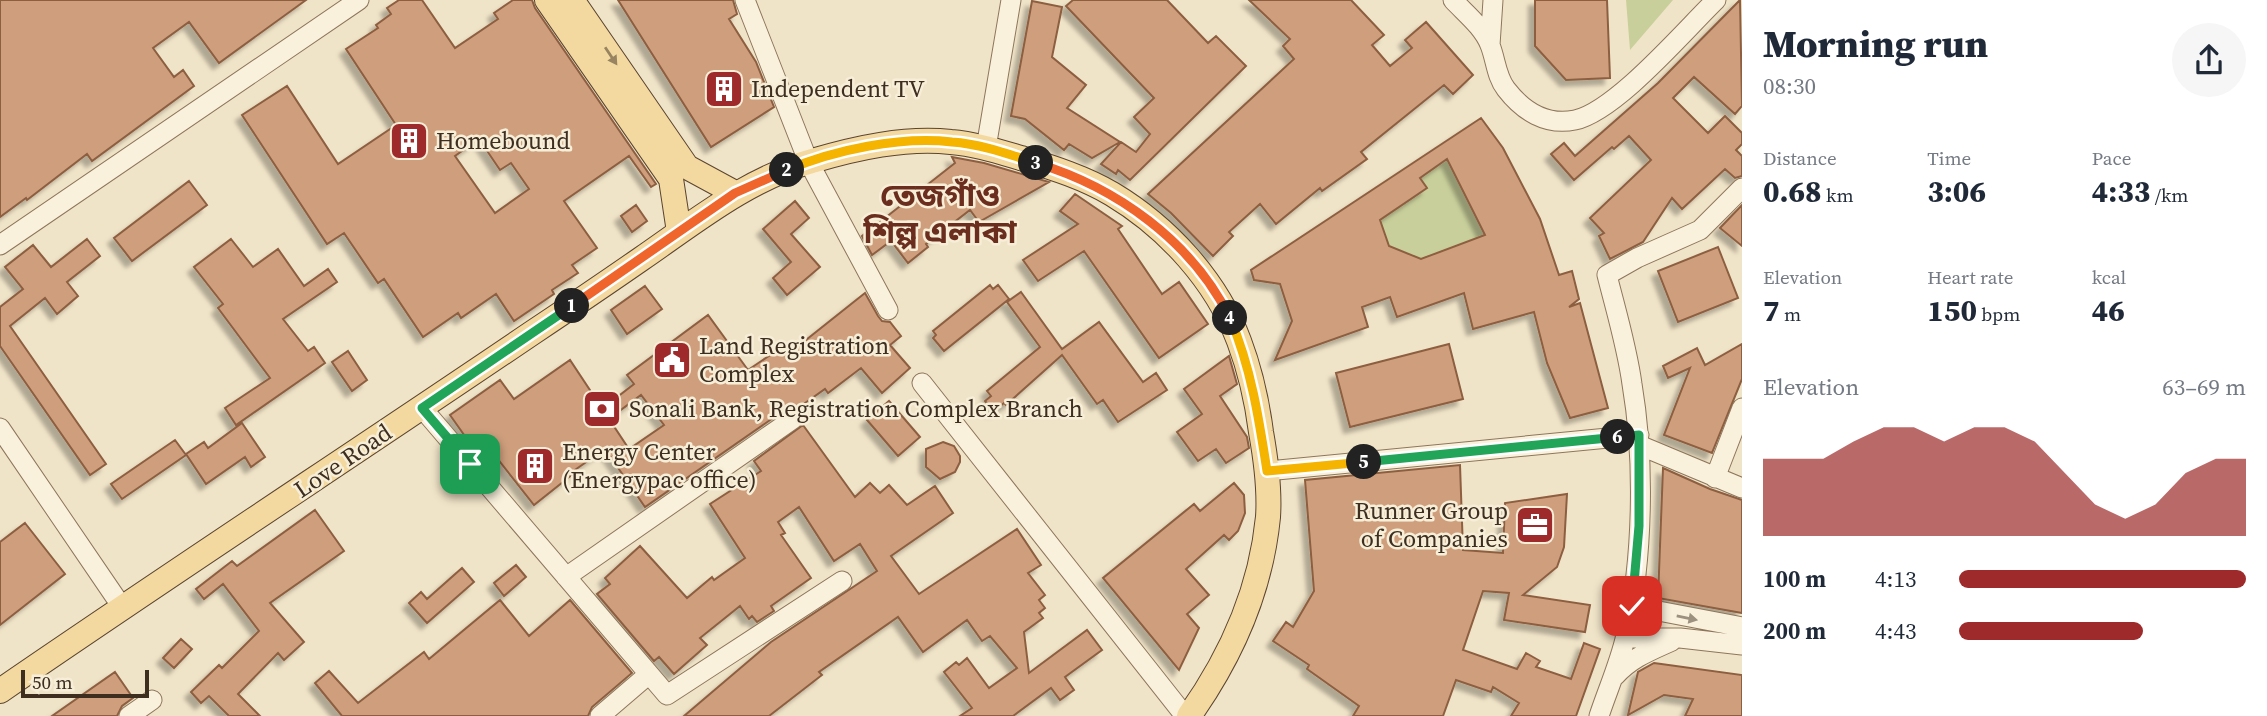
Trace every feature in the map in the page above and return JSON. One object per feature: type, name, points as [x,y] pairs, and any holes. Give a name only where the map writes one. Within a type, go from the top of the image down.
[{"type":"main road","points":[[548,0],[679,173],[735,193]]},
{"type":"main road","points":[[572,0],[679,173],[679,232]]},
{"type":"main road","name":"Love Road","points":[[0,691],[422,408],[735,193],[808,161],[912,141],[951,142],[986,148],[1046,166],[1110,193],[1158,229],[1203,275],[1228,315],[1248,365],[1258,409],[1267,471],[1268,514],[1259,568],[1237,635],[1208,690],[1187,716]]},
{"type":"street","points":[[0,245],[359,0]]},
{"type":"street","points":[[745,0],[808,161],[888,310]]},
{"type":"street","points":[[986,148],[1011,0]]},
{"type":"street","points":[[1453,0],[1483,32],[1505,88],[1527,112],[1550,120],[1575,120],[1606,105],[1626,89],[1716,0]]},
{"type":"street","points":[[1490,45],[1493,0]]},
{"type":"street","points":[[1599,716],[1625,638],[1632,606],[1639,526],[1639,440],[1632,384],[1607,275],[1637,258],[1700,230],[1742,188]]},
{"type":"street","points":[[922,383],[1187,716]]},
{"type":"street","points":[[422,408],[667,695],[842,581]]},
{"type":"street","points":[[1715,478],[1742,408]]},
{"type":"street","points":[[566,577],[793,419]]},
{"type":"street","points":[[0,428],[122,607]]},
{"type":"street","points":[[1267,471],[1639,440],[1715,478],[1742,488]]},
{"type":"street","points":[[1632,606],[1742,628]]},
{"type":"street","points":[[1625,638],[1681,638],[1742,645]]},
{"type":"street","points":[[1612,680],[1626,663],[1640,654],[1681,638]]},
{"type":"street","points":[[600,716],[649,674]]},
{"type":"street","points":[[129,716],[152,700]]},
{"type":"green space","points":[[1626,0],[1673,0],[1630,50]]},
{"type":"green space","points":[[1447,159],[1485,235],[1421,259],[1389,246],[1380,220],[1426,189],[1420,178]]},
{"type":"building","points":[[0,0],[306,0],[219,63],[189,22],[153,48],[174,77],[183,70],[194,86],[92,161],[87,154],[0,217]]},
{"type":"building","points":[[399,0],[422,0],[455,48],[498,19],[494,13],[513,0],[532,0],[656,184],[651,187],[629,156],[564,201],[597,248],[572,265],[578,273],[552,290],[554,294],[514,321],[496,294],[461,318],[458,313],[423,337],[384,279],[378,283],[344,233],[327,244],[242,115],[287,86],[338,164],[396,125],[346,49],[378,28],[376,25],[391,14],[387,8]],"holes":[[[479,139],[500,170],[511,163],[529,189],[495,213],[455,156]]]},
{"type":"building","points":[[618,0],[733,0],[737,14],[729,19],[756,62],[774,107],[711,147]]},
{"type":"building","points":[[1073,0],[1167,0],[1208,43],[1216,36],[1246,66],[1130,180],[1118,170],[1116,174],[1101,164],[1121,142],[1136,152],[1150,134],[1134,117],[1154,98],[1066,6]]},
{"type":"building","points":[[1249,0],[1351,0],[1384,35],[1372,45],[1390,66],[1412,48],[1405,40],[1426,22],[1473,75],[1453,94],[1444,85],[1361,152],[1367,159],[1322,191],[1320,188],[1276,224],[1260,204],[1229,232],[1233,236],[1213,256],[1171,213],[1148,194],[1294,59],[1283,46],[1290,39]]},
{"type":"building","points":[[1535,0],[1607,0],[1610,78],[1566,80],[1535,46]]},
{"type":"building","points":[[1740,0],[1742,106],[1735,114],[1694,77],[1673,98],[1708,133],[1725,116],[1742,133],[1742,144],[1736,150],[1742,156],[1742,176],[1735,178],[1725,169],[1682,209],[1672,198],[1643,242],[1610,259],[1599,236],[1604,233],[1590,218],[1651,160],[1629,136],[1574,180],[1551,154],[1564,143],[1575,156],[1658,83]]},
{"type":"building","points":[[1032,1],[1062,7],[1052,57],[1086,85],[1067,108],[1120,142],[1092,158],[1069,144],[1064,150],[1025,119],[1011,116]]},
{"type":"building","points":[[1481,118],[1503,148],[1540,219],[1559,275],[1572,271],[1579,299],[1569,307],[1580,303],[1608,408],[1570,418],[1547,363],[1534,312],[1473,329],[1464,293],[1397,317],[1390,297],[1362,307],[1368,327],[1275,360],[1292,321],[1280,284],[1254,280],[1251,270]],"holes":[[[1447,159],[1485,235],[1421,259],[1389,246],[1380,220],[1427,188],[1420,178]]]},
{"type":"building","points":[[952,157],[984,163],[1049,182],[979,222],[970,210],[926,244],[928,247],[908,263],[891,241],[872,255],[862,236],[955,163]]},
{"type":"building","points":[[189,181],[207,205],[132,261],[114,238]]},
{"type":"building","points":[[1075,194],[1122,226],[1118,229],[1162,294],[1179,282],[1208,324],[1159,358],[1084,251],[1038,281],[1023,260],[1078,224],[1060,211]]},
{"type":"building","points":[[795,201],[809,218],[791,234],[820,267],[787,295],[773,278],[791,262],[763,229]]},
{"type":"building","points":[[636,205],[647,221],[632,232],[621,216]]},
{"type":"building","points":[[1742,205],[1742,246],[1720,228]]},
{"type":"building","points":[[87,239],[100,256],[67,282],[78,296],[57,314],[45,298],[10,326],[106,464],[90,475],[0,346],[0,307],[23,289],[5,267],[33,245],[51,267]]},
{"type":"building","points":[[231,239],[253,267],[278,249],[304,286],[328,269],[337,282],[283,319],[308,351],[314,347],[325,363],[236,425],[225,408],[270,378],[218,308],[223,304],[194,267]]},
{"type":"building","points":[[1718,247],[1738,298],[1678,322],[1658,271]]},
{"type":"building","points":[[990,285],[993,289],[998,285],[1009,299],[944,351],[933,338],[936,335],[933,331]]},
{"type":"building","points":[[645,286],[662,309],[627,334],[611,310]]},
{"type":"building","points":[[1021,292],[1062,349],[1099,322],[1143,382],[1156,373],[1167,390],[1118,422],[1103,400],[1097,404],[1062,355],[1006,405],[1004,403],[994,411],[985,401],[991,396],[987,391],[1040,347],[1007,302]]},
{"type":"building","points":[[865,293],[882,321],[890,322],[901,336],[890,345],[910,368],[882,393],[861,368],[828,393],[825,389],[798,408],[786,409],[645,507],[605,449],[572,472],[573,474],[534,505],[489,448],[479,456],[450,415],[500,380],[514,399],[570,360],[629,449],[664,425],[641,395],[614,415],[607,405],[634,384],[627,375],[708,315],[748,370],[782,347],[787,355]]},
{"type":"building","points":[[1449,344],[1463,399],[1350,427],[1336,373]]},
{"type":"building","points":[[1742,344],[1742,379],[1712,453],[1664,435],[1690,368],[1668,378],[1663,366],[1697,348],[1705,365]]},
{"type":"building","points":[[348,351],[367,380],[352,391],[332,362]]},
{"type":"building","points":[[1229,356],[1237,384],[1220,396],[1247,437],[1249,448],[1226,463],[1216,449],[1198,461],[1177,432],[1202,414],[1184,389]]},
{"type":"building","points":[[889,401],[920,437],[898,456],[867,420]]},
{"type":"building","points":[[242,423],[265,457],[251,467],[245,457],[206,484],[186,454],[204,442],[208,448]]},
{"type":"building","points":[[803,425],[855,497],[870,483],[880,493],[889,485],[907,505],[935,486],[953,513],[891,556],[919,594],[1017,529],[1041,565],[1028,573],[1045,595],[1039,600],[1045,608],[1039,613],[1043,618],[1024,632],[1029,673],[1087,630],[1102,650],[1065,677],[1074,690],[1060,700],[1051,688],[1013,716],[960,716],[972,708],[944,672],[956,662],[959,665],[967,658],[989,688],[1017,668],[990,636],[982,641],[967,620],[923,652],[898,617],[819,672],[822,675],[769,716],[684,716],[771,642],[877,571],[860,544],[834,561],[799,507],[778,522],[785,533],[781,535],[811,578],[771,606],[774,611],[757,622],[752,616],[749,619],[740,606],[700,638],[707,645],[674,674],[659,657],[654,661],[597,594],[610,584],[605,578],[640,546],[687,598],[712,577],[714,580],[745,558],[710,504],[761,471],[754,461]]},
{"type":"building","points":[[175,440],[186,455],[122,499],[111,484]]},
{"type":"building","points":[[943,442],[954,446],[960,456],[960,462],[955,472],[940,479],[926,467],[926,449]]},
{"type":"building","points":[[1460,465],[1463,550],[1503,553],[1505,503],[1567,494],[1564,547],[1557,567],[1523,595],[1590,605],[1585,632],[1504,620],[1509,593],[1483,591],[1463,650],[1517,669],[1526,653],[1540,661],[1536,667],[1571,679],[1584,643],[1600,649],[1576,716],[1511,716],[1519,703],[1493,687],[1491,692],[1456,680],[1443,716],[1353,716],[1359,706],[1307,669],[1309,665],[1273,641],[1286,622],[1293,627],[1314,591],[1305,480]]},
{"type":"building","points":[[1663,468],[1742,500],[1742,613],[1658,598]]},
{"type":"building","points":[[1234,483],[1244,495],[1245,513],[1238,531],[1229,540],[1224,535],[1186,569],[1209,595],[1187,614],[1199,628],[1179,670],[1103,578],[1194,504],[1200,511]]},
{"type":"building","points":[[315,510],[344,551],[270,603],[304,642],[284,660],[278,653],[238,694],[260,716],[229,716],[209,696],[201,703],[191,692],[219,665],[222,668],[259,631],[223,584],[204,599],[196,589],[232,561],[237,566]]},
{"type":"building","points":[[25,523],[65,574],[0,625],[0,542]]},
{"type":"building","points":[[516,565],[526,577],[504,596],[494,583]]},
{"type":"building","points":[[462,568],[474,582],[427,623],[409,603],[421,592],[427,599]]},
{"type":"building","points":[[500,600],[529,636],[570,600],[632,673],[592,707],[588,716],[342,716],[315,683],[329,671],[358,703],[424,652],[429,659]]},
{"type":"building","points":[[181,639],[192,649],[174,668],[163,658]]},
{"type":"building","points":[[1654,663],[1742,675],[1742,716],[1685,716],[1693,699],[1664,695],[1628,715],[1638,672]]},
{"type":"building","points":[[115,672],[133,698],[122,706],[117,716],[52,716]]},
{"type":"place","name":"Independent TV","points":[[724,89]]},
{"type":"place","name":"Homebound","points":[[409,141]]},
{"type":"place","name":"Land Registration Complex","points":[[672,360]]},
{"type":"place","name":"Sonali Bank, Registration Complex Branch","points":[[602,409]]},
{"type":"place","name":"Energy Center (Energypac office)","points":[[535,466]]},
{"type":"place","name":"Runner Group of Companies","points":[[1535,525]]},
{"type":"district","name":"তেজগাঁও শিল্প এলাকা","points":[[940,214]]},
{"type":"route","points":[[470,464],[422,408],[735,193],[808,161],[912,141],[951,142],[986,148],[1046,166],[1110,193],[1158,229],[1183,253],[1211,286],[1239,339],[1258,409],[1267,471],[1639,435],[1639,526],[1632,606]]}]
